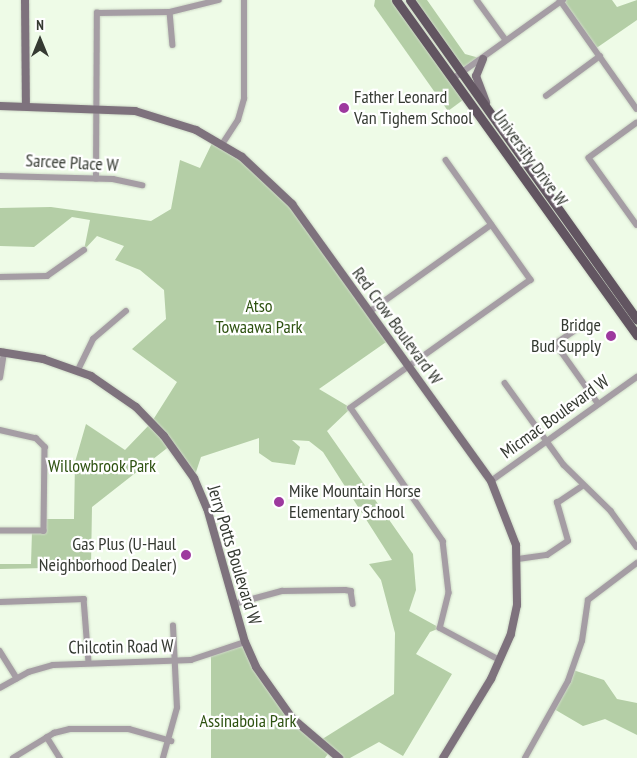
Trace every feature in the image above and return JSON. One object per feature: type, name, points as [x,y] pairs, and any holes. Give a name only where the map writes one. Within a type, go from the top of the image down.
[{"type":"main road","name":"University Drive W","points":[[396,0],[454,78],[637,336]]},
{"type":"main road","name":"University Drive W","points":[[410,0],[637,319]]},
{"type":"street","points":[[25,0],[26,105]]},
{"type":"street","points":[[96,179],[96,13],[170,12],[218,0]]},
{"type":"street","points":[[223,143],[238,120],[244,99],[244,0]]},
{"type":"street","points":[[477,0],[506,40]]},
{"type":"street","points":[[454,78],[483,59],[561,0],[637,109]]},
{"type":"street","points":[[170,12],[173,45]]},
{"type":"street","points":[[546,96],[600,56]]},
{"type":"street","points":[[483,59],[476,76],[489,109]]},
{"type":"street","name":"Red Crow Boulevard W","points":[[0,106],[97,107],[159,117],[223,143],[256,168],[292,204],[491,481],[507,515],[518,559],[515,620],[500,660],[443,758]]},
{"type":"street","points":[[637,123],[589,158],[637,224]]},
{"type":"street","points":[[446,160],[531,280],[351,408],[443,541],[449,593],[440,628],[500,660]]},
{"type":"street","name":"Sarcee Place W","points":[[0,176],[96,179],[142,185]]},
{"type":"street","points":[[369,312],[491,225]]},
{"type":"street","points":[[0,277],[47,276],[84,250]]},
{"type":"street","points":[[78,370],[93,340],[126,311]]},
{"type":"street","points":[[578,329],[556,344],[598,403]]},
{"type":"street","points":[[0,378],[2,352]]},
{"type":"street","name":"Jerry Potts Boulevard W","points":[[2,352],[78,370],[136,407],[180,456],[207,508],[245,642],[278,701],[339,758]]},
{"type":"street","name":"Micmac Boulevard W","points":[[491,481],[637,377]]},
{"type":"street","points":[[505,383],[546,441],[582,486],[611,511],[637,547]]},
{"type":"street","points":[[0,430],[36,438],[45,447],[44,531],[0,531]]},
{"type":"street","points":[[518,559],[547,555],[568,541],[557,503],[582,486]]},
{"type":"street","points":[[525,758],[568,681],[582,641],[588,600],[637,563]]},
{"type":"street","points":[[234,604],[282,591],[345,590],[351,591],[353,604]]},
{"type":"street","points":[[0,602],[84,599],[89,662]]},
{"type":"street","points":[[163,758],[171,741],[178,708],[173,626]]},
{"type":"street","name":"Chilcotin Road W","points":[[0,688],[40,668],[89,662],[175,662],[200,659],[245,642]]},
{"type":"street","points":[[0,651],[17,678]]},
{"type":"street","points":[[13,758],[47,737],[70,729],[120,729],[171,741]]},
{"type":"street","points":[[47,737],[60,758]]},
{"type":"green space","points":[[375,0],[393,0],[467,97],[448,111],[374,6]]},
{"type":"green space","points":[[410,0],[427,0],[465,54],[483,59],[463,73]]},
{"type":"green space","points":[[563,0],[612,0],[617,7],[637,0],[637,20],[595,49]]},
{"type":"green space","points":[[214,139],[271,181],[389,340],[319,389],[351,408],[327,431],[413,554],[416,590],[409,611],[440,628],[430,632],[416,654],[452,674],[403,756],[379,742],[350,758],[336,758],[330,751],[325,758],[211,758],[211,655],[245,642],[256,667],[316,743],[394,694],[395,633],[381,580],[369,564],[392,560],[323,452],[309,441],[292,440],[300,447],[295,465],[272,462],[259,453],[259,438],[201,457],[194,478],[171,445],[92,507],[91,567],[0,569],[0,564],[31,564],[32,531],[44,531],[44,519],[74,519],[75,462],[86,424],[125,450],[151,423],[177,382],[132,349],[166,319],[164,290],[140,270],[115,260],[124,246],[97,236],[84,250],[90,220],[72,217],[34,247],[0,246],[0,208],[51,207],[151,221],[171,209],[180,160],[200,168]]},
{"type":"green space","points":[[573,670],[604,680],[617,699],[637,703],[637,735],[605,719],[583,726],[554,709]]},
{"type":"place","name":"Father Leonard Van Tighem School","points":[[344,108]]},
{"type":"place","name":"Bridge Bud Supply","points":[[611,336]]},
{"type":"place","name":"Mike Mountain Horse Elementary School","points":[[279,502]]},
{"type":"place","name":"Gas Plus (U-Haul Neighborhood Dealer)","points":[[186,555]]},
{"type":"park label","name":"Atso Towaawa Park","points":[[259,317]]},
{"type":"park label","name":"Willowbrook Park","points":[[102,466]]},
{"type":"park label","name":"Assinaboia Park","points":[[248,721]]}]
